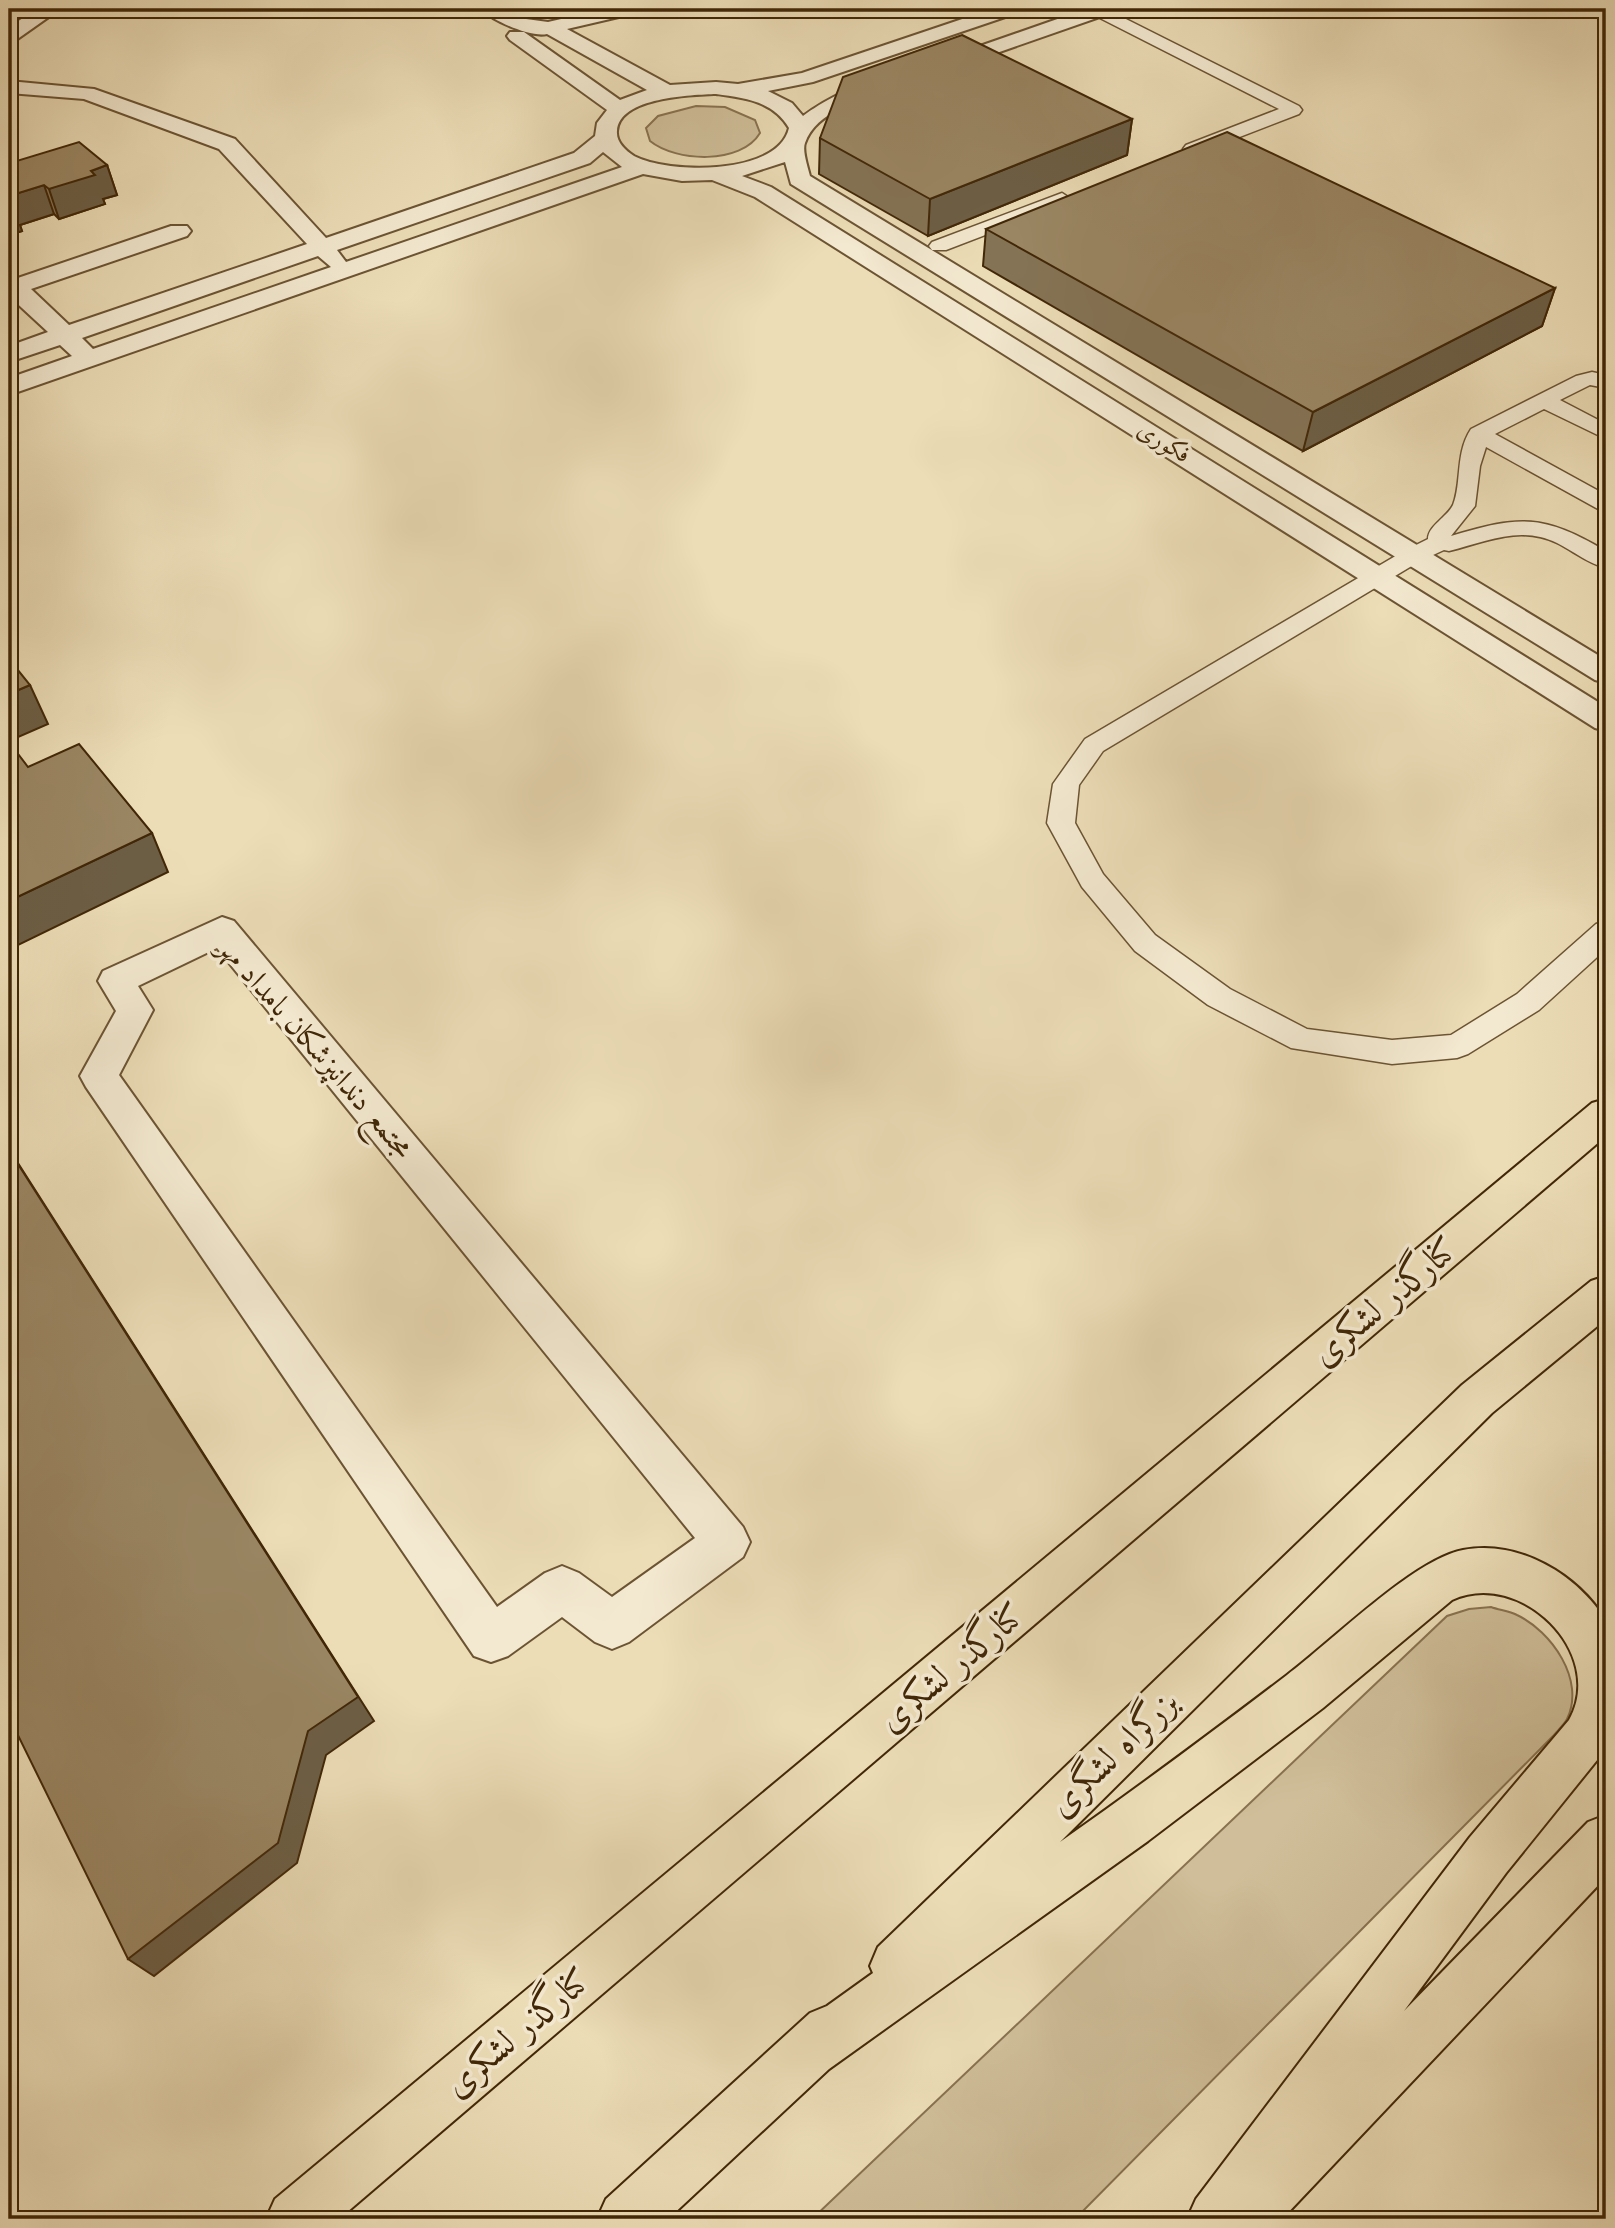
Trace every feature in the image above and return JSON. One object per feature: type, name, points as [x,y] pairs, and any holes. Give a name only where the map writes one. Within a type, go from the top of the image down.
[{"type":"main road","name":"کنارگذر لشکری","points":[[295,2219],[1606,1114]]},
{"type":"main road","name":"بزرگراه لشگری","points":[[626,2219],[812,2049],[1477,1399],[1606,1294]]},
{"type":"main road","points":[[812,2049],[1130,1823],[1306,1691],[1436,1584],[1462,1572],[1494,1571],[1526,1579],[1558,1598],[1580,1622],[1598,1653],[1604,1683],[1601,1712],[1586,1737],[1488,1855],[1216,2219]]},
{"type":"main road","points":[[1243,2219],[1606,1840]]},
{"type":"street","points":[[9,36],[50,9]]},
{"type":"street","points":[[492,9],[620,110]]},
{"type":"street","points":[[519,30],[550,28],[629,9]]},
{"type":"street","points":[[900,80],[834,103],[797,137],[781,156],[763,164],[716,174],[690,175],[642,167],[624,159],[612,149],[606,138],[606,128],[620,110],[632,103],[667,92],[691,89],[740,91],[806,78],[1010,9]]},
{"type":"street","points":[[926,71],[1098,9]]},
{"type":"street","points":[[550,28],[667,92]]},
{"type":"street","points":[[9,87],[87,93],[228,144],[344,269]]},
{"type":"street","points":[[740,91],[779,103],[792,113],[797,137]]},
{"type":"street","name":"فکوری","points":[[797,137],[799,179],[1606,673]]},
{"type":"street","points":[[9,354],[582,158],[606,138]]},
{"type":"street","points":[[9,387],[642,167]]},
{"type":"street","name":"فکوری","points":[[716,174],[763,192],[1378,575],[1606,721]]},
{"type":"street","points":[[12,288],[179,231]]},
{"type":"street","points":[[12,288],[66,334],[90,360]]},
{"type":"street","name":"مجتمع دندانپزشکان بامداد مهر","points":[[222,930],[727,1542],[612,1626],[562,1589],[491,1639],[99,1076],[135,1010],[116,981],[222,930]]},
{"type":"lane","points":[[1098,9],[1293,110],[1180,153]]},
{"type":"lane","points":[[939,246],[1079,192]]},
{"type":"lane","points":[[1441,542],[1438,537],[1464,506],[1469,466],[1479,435],[1583,380],[1592,377],[1606,382]]},
{"type":"lane","points":[[1543,400],[1606,432]]},
{"type":"lane","points":[[1479,435],[1606,504]]},
{"type":"lane","points":[[1606,561],[1565,538],[1542,529],[1515,527],[1448,544],[1441,542],[1378,575],[1094,745],[1066,784],[1061,823],[1091,880],[1145,943],[1219,997],[1302,1040],[1392,1052],[1457,1046],[1528,1002],[1606,932]]},
{"type":"shaded area","points":[[696,106],[725,107],[755,120],[760,133],[738,151],[708,157],[675,153],[650,141],[646,128],[658,116]]},
{"type":"shaded area","points":[[1491,1607],[1530,1622],[1562,1658],[1572,1689],[1572,1704],[1566,1721],[1075,2219],[812,2219],[1447,1616],[1469,1609]]},
{"type":"building","points":[[962,35],[1132,119],[930,199],[820,138],[843,77]]},
{"type":"building","points":[[1227,132],[1555,288],[1313,412],[986,229]]},
{"type":"building","points":[[79,142],[107,165],[91,171],[95,175],[49,189],[44,185],[9,196],[9,154],[17,161]]},
{"type":"building","points":[[9,659],[30,685],[9,694]]},
{"type":"building","points":[[9,742],[28,767],[79,744],[152,833],[9,901]]},
{"type":"building","points":[[9,1150],[358,1697],[308,1731],[278,1843],[128,1959],[9,1717]]}]
